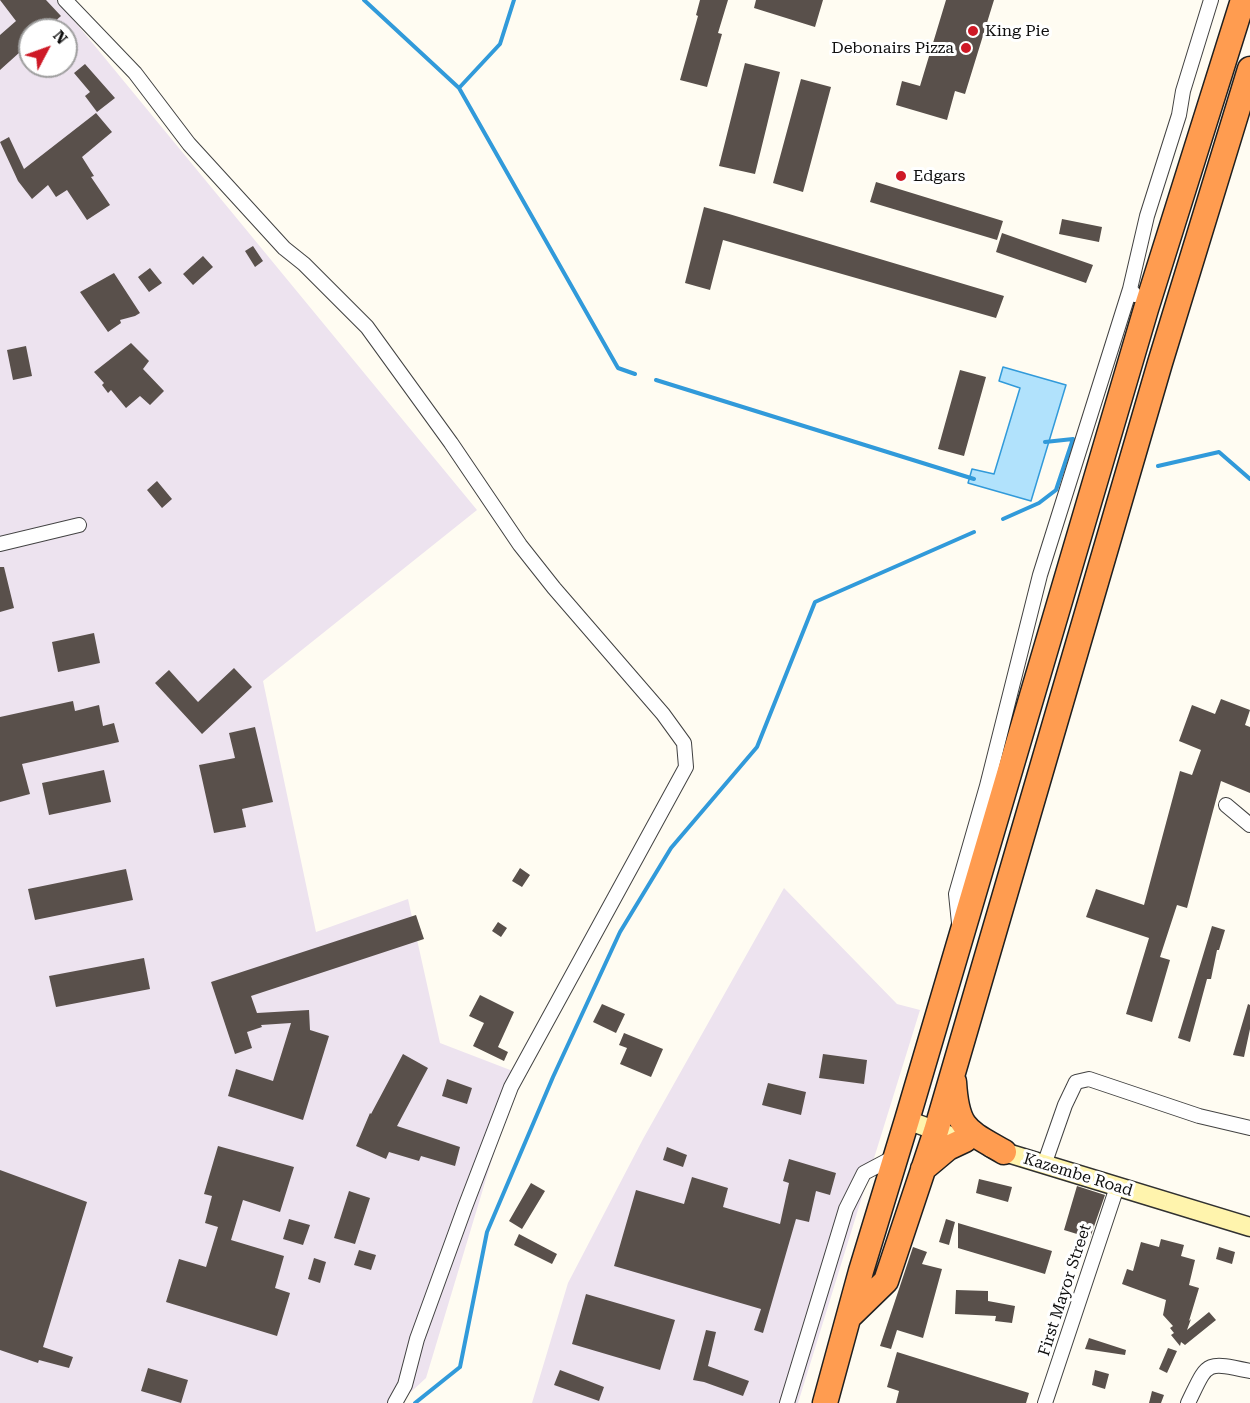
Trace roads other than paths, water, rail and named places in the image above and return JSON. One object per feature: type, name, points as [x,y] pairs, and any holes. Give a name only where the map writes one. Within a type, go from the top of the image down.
[{"type":"highway","points":[[825,1403],[848,1317],[1146,309],[1243,0]]},
{"type":"highway","points":[[848,1317],[886,1281],[936,1131],[1164,352],[1250,69]]},
{"type":"highway","points":[[954,1070],[956,1102],[968,1131],[1004,1152]]},
{"type":"highway","points":[[923,1169],[948,1148],[965,1140]]},
{"type":"main road","name":"Kazembe Road","points":[[908,1120],[1044,1165],[1250,1227]]},
{"type":"street","points":[[65,0],[135,73],[189,144],[284,248],[304,264],[367,327],[451,443],[520,545],[554,588],[663,714],[684,743],[687,767],[511,1087],[417,1339],[405,1385],[395,1403]]},
{"type":"street","points":[[960,940],[956,894],[987,786],[1040,575],[1130,289],[1147,216],[1179,115],[1183,91],[1211,0]]},
{"type":"street","points":[[1130,289],[1146,309]]},
{"type":"street","points":[[0,544],[80,525]]},
{"type":"street","points":[[1226,805],[1250,825]]},
{"type":"street","points":[[1044,1165],[1065,1105],[1076,1082],[1089,1079],[1199,1116],[1250,1128]]},
{"type":"street","points":[[787,1403],[846,1209],[864,1173],[896,1156]]},
{"type":"street","name":"First Mayor Street","points":[[1045,1403],[1117,1187]]},
{"type":"street","points":[[1188,1403],[1198,1379],[1209,1368],[1219,1364],[1250,1371]]},
{"type":"water","points":[[1003,367],[1066,385],[1031,501],[968,483],[972,469],[994,474],[1020,388],[999,381]]},
{"type":"waterway","points":[[364,0],[459,88],[618,368],[635,374]]},
{"type":"waterway","points":[[459,88],[500,44],[514,0]]},
{"type":"waterway","points":[[656,380],[974,479]]},
{"type":"waterway","points":[[1003,519],[1039,503],[1056,490],[1073,439],[1045,442]]},
{"type":"waterway","points":[[1158,466],[1219,452],[1250,479]]},
{"type":"waterway","points":[[415,1403],[460,1367],[487,1232],[553,1077],[620,932],[671,848],[757,747],[815,602],[974,532]]},
{"type":"place","name":"King Pie","points":[[973,31]]},
{"type":"place","name":"Debonairs Pizza","points":[[966,48]]},
{"type":"place","name":"Edgars","points":[[901,176]]}]
